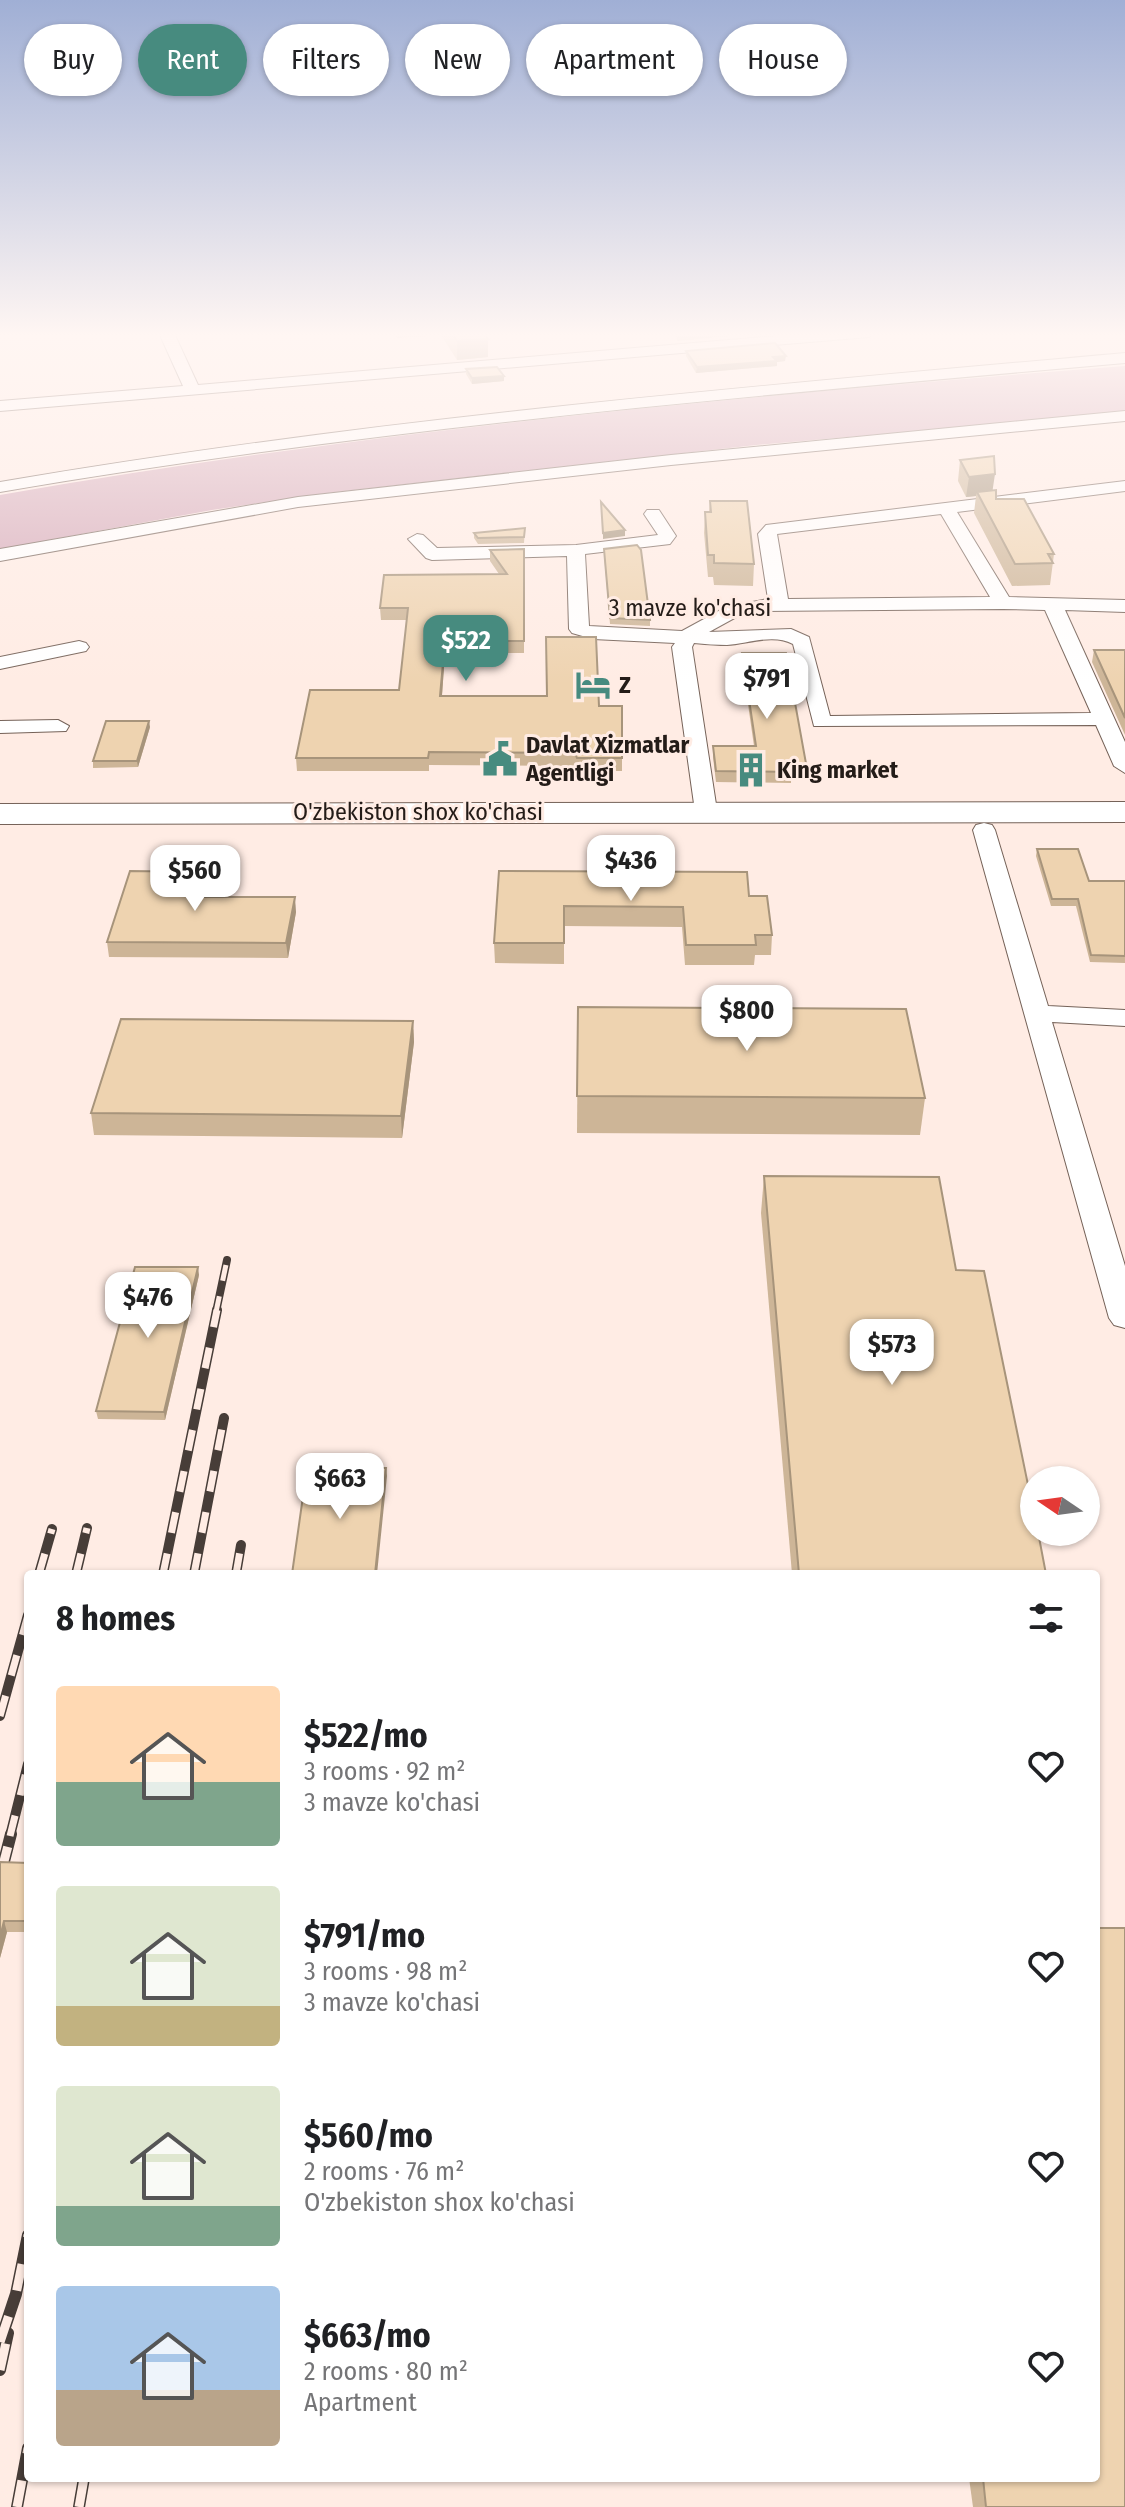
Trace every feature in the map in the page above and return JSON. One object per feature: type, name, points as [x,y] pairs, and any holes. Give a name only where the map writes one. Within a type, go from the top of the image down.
[{"type":"main road","name":"O'zbekiston shox ko'chasi","points":[[0,814],[1125,812]]},
{"type":"main road","name":"O'zbekiston shox ko'chasi","points":[[0,832],[1125,830]]},
{"type":"street","points":[[0,487],[250,450]]},
{"type":"street","points":[[0,555],[298,502],[774,450]]},
{"type":"street","name":"3 mavze ko'chasi","points":[[779,605],[768,530],[1125,486]]},
{"type":"street","points":[[946,508],[1003,603]]},
{"type":"street","points":[[432,554],[576,550],[664,540],[667,536],[653,514]]},
{"type":"street","points":[[417,539],[432,554],[432,578]]},
{"type":"street","name":"3 mavze ko'chasi","points":[[576,550],[579,629],[593,633],[728,639],[760,634],[791,635],[802,641],[821,722],[1103,719]]},
{"type":"street","points":[[706,811],[682,647],[688,636],[740,608],[1003,603],[1125,606]]},
{"type":"street","points":[[1053,605],[1125,766]]},
{"type":"street","points":[[0,663],[79,647]]},
{"type":"street","points":[[1072,652],[1099,652]]},
{"type":"street","points":[[0,727],[58,726]]},
{"type":"street","points":[[984,830],[1125,1318]]},
{"type":"street","points":[[1036,1013],[1125,1018]]},
{"type":"shaded area","points":[[711,450],[328,493],[212,510],[0,549],[0,495],[280,452]]},
{"type":"building","points":[[994,456],[995,474],[969,477],[960,460]]},
{"type":"building","points":[[996,490],[996,499],[1024,499],[1054,554],[1048,554],[1053,563],[1015,564],[977,492]]},
{"type":"building","points":[[710,501],[747,501],[754,564],[714,563],[714,555],[708,555],[705,512],[711,512]]},
{"type":"building","points":[[601,502],[625,530],[603,533]]},
{"type":"building","points":[[525,528],[524,537],[478,538],[474,533]]},
{"type":"building","points":[[637,545],[641,550],[650,620],[610,618],[604,549]]},
{"type":"building","points":[[524,549],[524,641],[445,641],[440,696],[547,696],[546,637],[596,637],[599,706],[622,706],[622,758],[577,758],[575,753],[429,752],[428,758],[296,758],[310,690],[399,690],[408,608],[380,608],[384,575],[507,574],[490,550]]},
{"type":"building","points":[[1094,650],[1125,650],[1125,718]]},
{"type":"building","points":[[742,653],[786,653],[807,769],[792,772],[716,771],[713,746],[756,746]]},
{"type":"building","points":[[106,721],[149,721],[137,761],[93,761]]},
{"type":"building","points":[[1037,849],[1078,849],[1089,881],[1125,881],[1125,956],[1091,955],[1078,899],[1052,899]]},
{"type":"building","points":[[130,871],[204,872],[197,897],[295,897],[286,943],[107,942]]},
{"type":"building","points":[[499,871],[747,872],[749,896],[767,896],[772,935],[755,935],[756,945],[686,945],[683,907],[564,906],[564,943],[494,943]]},
{"type":"building","points":[[578,1007],[906,1009],[925,1098],[577,1096]]},
{"type":"building","points":[[121,1019],[413,1021],[401,1116],[91,1113]]},
{"type":"building","points":[[764,1176],[939,1177],[956,1270],[984,1271],[1024,1466],[1020,1466],[1020,1546],[1041,1546],[1045,1570],[799,1570]]},
{"type":"building","points":[[135,1267],[198,1267],[164,1412],[96,1411]]},
{"type":"building","points":[[307,1468],[386,1468],[375,1570],[293,1570]]},
{"type":"building","points":[[0,1862],[24,1863],[24,1921],[4,1921],[0,1937]]},
{"type":"building","points":[[1100,1928],[1125,1928],[1125,2507],[986,2507],[983,2482],[1100,2482]]},
{"type":"railway","points":[[216,1312],[227,1260]]},
{"type":"railway","points":[[164,1570],[217,1310]]},
{"type":"railway","points":[[195,1570],[224,1418]]},
{"type":"railway","points":[[77,1570],[87,1528]]},
{"type":"railway","points":[[40,1570],[52,1529]]},
{"type":"railway","points":[[237,1570],[241,1545]]},
{"type":"railway","points":[[0,1716],[24,1629]]},
{"type":"railway","points":[[10,1836],[24,1780]]},
{"type":"railway","points":[[1,1873],[11,1834]]},
{"type":"railway","points":[[0,2342],[16,2294],[24,2255]]},
{"type":"railway","points":[[0,2370],[8,2333]]},
{"type":"railway","points":[[17,2507],[24,2469]]},
{"type":"railway","points":[[79,2507],[83,2482]]},
{"type":"place","name":"Z","points":[[593,685]]},
{"type":"place","name":"Davlat Xizmatlar Agentligi","points":[[500,759]]},
{"type":"place","name":"King market","points":[[751,770]]}]
